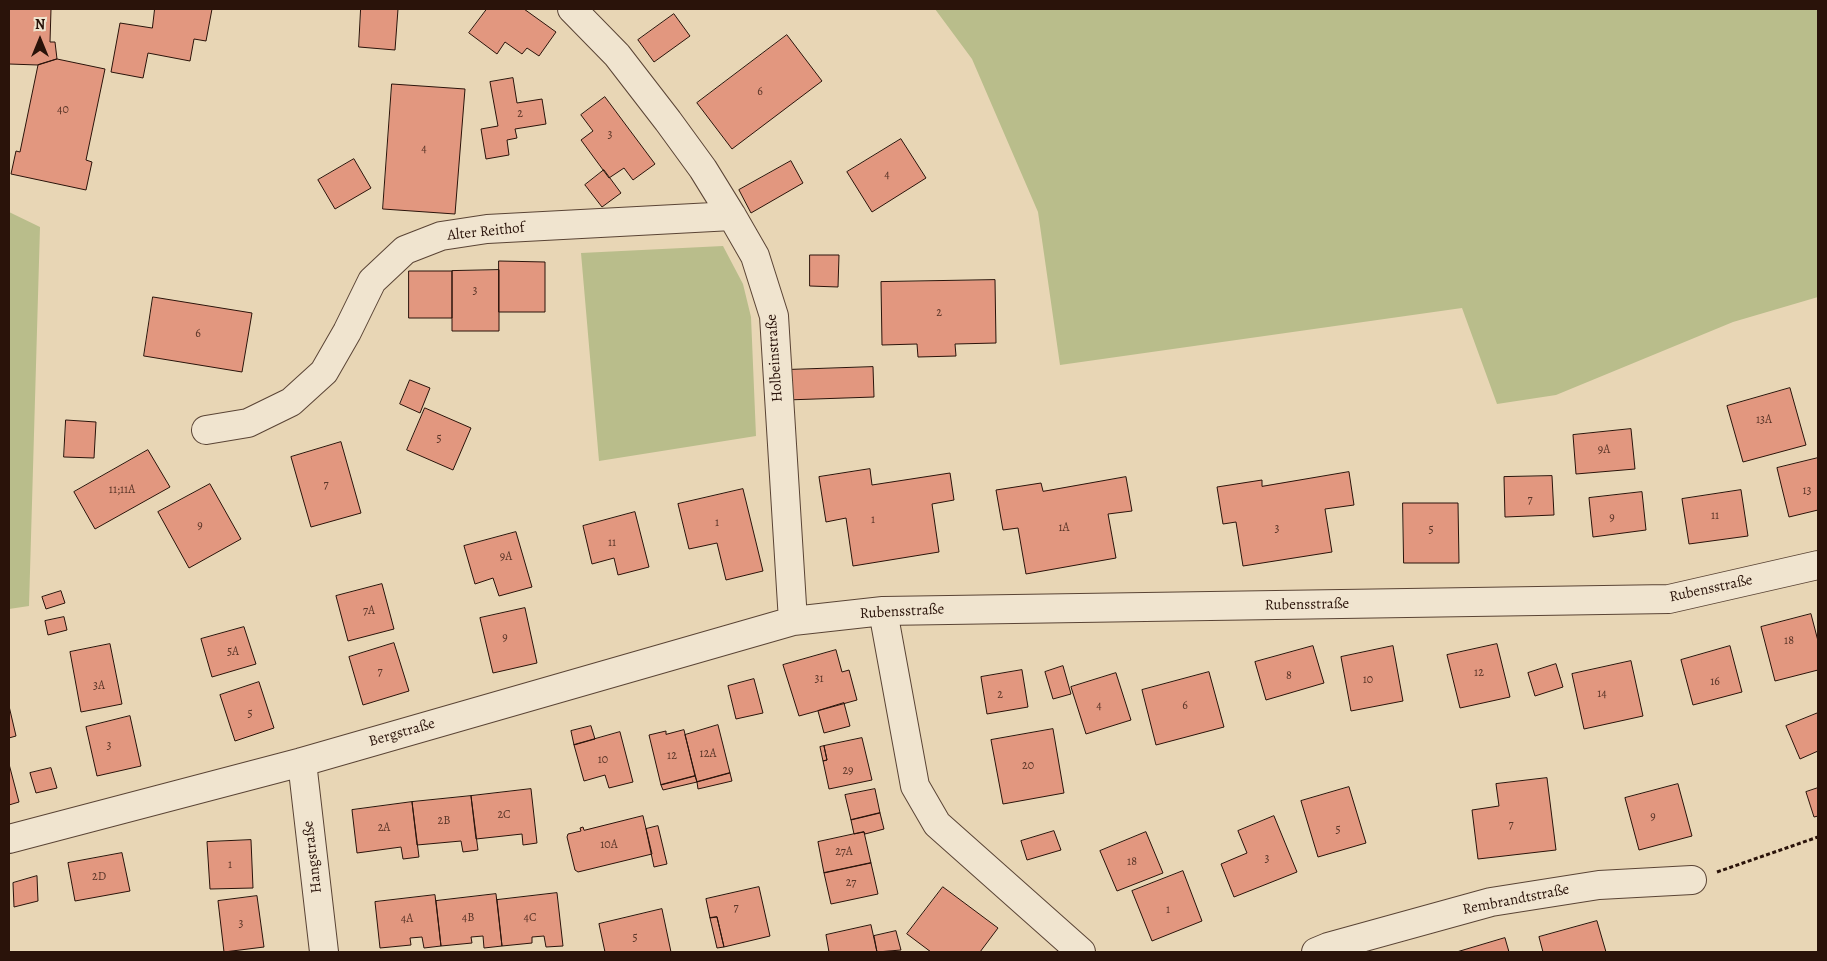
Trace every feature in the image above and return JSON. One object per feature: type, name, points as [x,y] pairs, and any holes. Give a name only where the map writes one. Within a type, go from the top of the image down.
[{"type":"street","name":"Holbeinstraße","points":[[572,9],[617,56],[668,121],[703,169],[755,256],[774,316],[793,621]]},
{"type":"street","name":"Alter Reithof","points":[[206,430],[248,423],[291,402],[324,372],[347,332],[372,281],[405,250],[441,236],[487,229],[732,216]]},
{"type":"street","name":"Rubensstraße","points":[[793,621],[883,611],[1669,599],[1818,565]]},
{"type":"street","points":[[883,611],[915,786],[937,824],[1081,952]]},
{"type":"street","name":"Bergstraße","points":[[9,839],[302,762],[793,621]]},
{"type":"street","name":"Hangstraße","points":[[302,762],[324,952]]},
{"type":"street","name":"Rembrandtstraße","points":[[1316,952],[1491,902],[1599,885],[1692,880]]},
{"type":"path","points":[[1692,880],[1818,837]]},
{"type":"green space","points":[[935,9],[1818,9],[1818,297],[1733,322],[1556,395],[1497,404],[1462,308],[1060,365],[1038,212],[972,59]]},
{"type":"green space","points":[[9,212],[40,227],[29,606],[9,609]]},
{"type":"green space","points":[[723,246],[743,284],[751,317],[756,436],[599,461],[581,253]]},
{"type":"building","points":[[9,9],[51,9],[50,42],[55,42],[57,59],[38,65],[9,64]]},
{"type":"building","points":[[155,9],[212,9],[206,41],[194,39],[190,61],[148,53],[143,78],[111,72],[120,23],[152,28]]},
{"type":"building","points":[[361,9],[398,9],[395,50],[359,47]]},
{"type":"building","points":[[487,9],[524,9],[556,32],[539,56],[527,48],[522,54],[505,42],[497,54],[469,33]]},
{"type":"building","points":[[674,14],[690,36],[654,62],[638,40]]},
{"type":"building","points":[[787,35],[822,81],[732,149],[697,103]]},
{"type":"building","points":[[57,59],[105,69],[86,160],[92,162],[86,190],[11,174],[16,151],[20,152],[38,65]]},
{"type":"building","points":[[513,78],[517,103],[542,99],[546,124],[515,129],[517,138],[507,140],[509,155],[486,159],[481,129],[498,126],[490,82]]},
{"type":"building","points":[[392,84],[465,89],[455,214],[383,209]]},
{"type":"building","points":[[605,97],[655,164],[633,180],[624,168],[609,178],[581,140],[593,131],[581,115]]},
{"type":"building","points":[[901,139],[926,178],[872,212],[847,172]]},
{"type":"building","points":[[354,159],[371,188],[335,209],[318,180]]},
{"type":"building","points":[[791,161],[803,183],[751,213],[739,190]]},
{"type":"building","points":[[604,170],[621,193],[602,207],[585,185]]},
{"type":"building","points":[[810,255],[839,255],[838,287],[810,286]]},
{"type":"building","points":[[499,261],[545,262],[545,312],[499,312]]},
{"type":"building","points":[[499,270],[499,331],[452,331],[452,271]]},
{"type":"building","points":[[409,271],[452,271],[452,318],[409,318]]},
{"type":"building","points":[[995,280],[996,343],[955,344],[956,356],[918,357],[917,344],[882,345],[881,282]]},
{"type":"building","points":[[153,297],[252,313],[242,372],[144,356]]},
{"type":"building","points":[[873,367],[874,397],[786,400],[785,370]]},
{"type":"building","points":[[410,380],[430,388],[420,413],[400,404]]},
{"type":"building","points":[[1790,388],[1806,445],[1743,462],[1727,406]]},
{"type":"building","points":[[425,408],[471,428],[453,470],[407,450]]},
{"type":"building","points":[[66,420],[96,422],[94,458],[64,457]]},
{"type":"building","points":[[1631,429],[1635,469],[1576,474],[1573,435]]},
{"type":"building","points":[[341,442],[361,513],[311,527],[291,457]]},
{"type":"building","points":[[148,450],[170,487],[95,529],[74,492]]},
{"type":"building","points":[[1818,458],[1818,510],[1789,517],[1777,468]]},
{"type":"building","points":[[870,469],[872,485],[950,473],[954,500],[932,504],[939,552],[853,566],[846,518],[826,522],[819,477]]},
{"type":"building","points":[[1349,472],[1354,505],[1325,509],[1332,552],[1243,566],[1236,522],[1223,524],[1217,487],[1262,480],[1262,486]]},
{"type":"building","points":[[1552,476],[1554,515],[1505,517],[1504,477]]},
{"type":"building","points":[[1126,477],[1132,511],[1108,514],[1116,558],[1026,574],[1018,528],[1003,530],[996,490],[1041,483],[1043,491]]},
{"type":"building","points":[[210,484],[241,539],[189,568],[158,512]]},
{"type":"building","points":[[743,489],[763,571],[726,580],[717,543],[689,549],[678,504]]},
{"type":"building","points":[[1741,490],[1748,536],[1689,544],[1682,499]]},
{"type":"building","points":[[1642,492],[1646,530],[1593,537],[1589,498]]},
{"type":"building","points":[[1403,503],[1458,503],[1459,563],[1404,563]]},
{"type":"building","points":[[635,512],[649,567],[618,575],[614,558],[592,564],[583,526]]},
{"type":"building","points":[[516,532],[532,587],[499,596],[493,578],[475,584],[464,546]]},
{"type":"building","points":[[382,584],[394,629],[348,641],[336,596]]},
{"type":"building","points":[[61,591],[65,603],[46,609],[42,597]]},
{"type":"building","points":[[525,608],[537,663],[493,673],[480,618]]},
{"type":"building","points":[[1811,614],[1818,641],[1818,670],[1775,681],[1761,627]]},
{"type":"building","points":[[64,617],[67,630],[48,635],[45,621]]},
{"type":"building","points":[[244,627],[256,664],[212,677],[201,639]]},
{"type":"building","points":[[394,643],[409,691],[363,705],[349,657]]},
{"type":"building","points":[[110,644],[122,704],[81,712],[70,652]]},
{"type":"building","points":[[1497,644],[1510,697],[1460,708],[1447,655]]},
{"type":"building","points":[[1313,646],[1324,683],[1266,700],[1255,662]]},
{"type":"building","points":[[1393,646],[1403,701],[1351,711],[1341,657]]},
{"type":"building","points":[[1730,646],[1742,692],[1693,705],[1681,660]]},
{"type":"building","points":[[836,650],[842,672],[849,670],[857,700],[799,716],[783,665]]},
{"type":"building","points":[[1631,661],[1643,716],[1584,729],[1572,674]]},
{"type":"building","points":[[1556,664],[1563,687],[1535,696],[1528,673]]},
{"type":"building","points":[[1063,666],[1071,694],[1053,699],[1045,672]]},
{"type":"building","points":[[1022,670],[1028,707],[987,714],[981,677]]},
{"type":"building","points":[[1209,672],[1224,727],[1156,745],[1142,690]]},
{"type":"building","points":[[1116,673],[1131,720],[1086,734],[1071,687]]},
{"type":"building","points":[[754,679],[763,713],[736,719],[728,686]]},
{"type":"building","points":[[259,682],[274,728],[235,741],[220,695]]},
{"type":"building","points":[[844,703],[850,726],[824,733],[818,711]]},
{"type":"building","points":[[9,706],[16,736],[9,738]]},
{"type":"building","points":[[1818,713],[1818,751],[1800,759],[1786,726]]},
{"type":"building","points":[[130,716],[141,766],[97,776],[86,727]]},
{"type":"building","points":[[718,725],[730,773],[697,782],[685,735]]},
{"type":"building","points":[[591,726],[595,739],[574,745],[571,731]]},
{"type":"building","points":[[1053,729],[1064,793],[1003,804],[991,740]]},
{"type":"building","points":[[684,730],[695,776],[661,785],[649,735],[666,731],[666,734]]},
{"type":"building","points":[[620,732],[633,782],[609,788],[605,775],[584,781],[574,745]]},
{"type":"building","points":[[862,738],[872,780],[829,789],[823,761],[827,760],[824,746]]},
{"type":"building","points":[[824,746],[827,760],[823,761],[820,747]]},
{"type":"building","points":[[9,764],[19,802],[9,805]]},
{"type":"building","points":[[51,768],[57,788],[36,793],[30,773]]},
{"type":"building","points":[[730,773],[732,781],[698,789],[697,782]]},
{"type":"building","points":[[695,776],[697,782],[663,790],[661,785]]},
{"type":"building","points":[[1547,778],[1556,850],[1478,859],[1472,810],[1499,806],[1496,784]]},
{"type":"building","points":[[1678,784],[1692,836],[1639,850],[1625,798]]},
{"type":"building","points":[[1349,787],[1366,843],[1318,857],[1301,801]]},
{"type":"building","points":[[1818,788],[1818,816],[1814,817],[1806,792]]},
{"type":"building","points":[[531,789],[537,843],[523,845],[522,834],[476,839],[471,796]]},
{"type":"building","points":[[875,789],[880,813],[851,820],[845,795]]},
{"type":"building","points":[[471,796],[478,850],[463,852],[461,841],[417,845],[412,802]]},
{"type":"building","points":[[412,802],[419,857],[403,859],[401,847],[357,853],[352,810]]},
{"type":"building","points":[[880,813],[884,829],[865,834],[864,832],[854,834],[851,820]]},
{"type":"building","points":[[643,816],[652,854],[578,872],[575,870],[567,837],[568,834],[581,831],[580,828],[583,827],[584,830]]},
{"type":"building","points":[[1274,816],[1297,872],[1234,897],[1221,864],[1247,853],[1238,831]]},
{"type":"building","points":[[658,826],[667,864],[654,867],[646,829]]},
{"type":"building","points":[[1054,831],[1061,850],[1027,860],[1021,841]]},
{"type":"building","points":[[864,832],[871,863],[824,873],[818,842]]},
{"type":"building","points":[[1146,832],[1163,873],[1117,891],[1100,851]]},
{"type":"building","points":[[251,840],[253,888],[210,889],[207,842]]},
{"type":"building","points":[[122,853],[130,891],[75,901],[68,863]]},
{"type":"building","points":[[871,863],[878,894],[831,904],[824,873]]},
{"type":"building","points":[[1183,871],[1202,921],[1152,941],[1132,891]]},
{"type":"building","points":[[37,876],[38,901],[14,907],[13,883]]},
{"type":"building","points":[[759,887],[770,936],[724,947],[717,917],[710,918],[706,899]]},
{"type":"building","points":[[943,887],[998,928],[980,952],[931,952],[907,934]]},
{"type":"building","points":[[557,893],[563,946],[546,947],[544,936],[532,937],[532,943],[502,946],[497,900]]},
{"type":"building","points":[[496,894],[502,946],[484,948],[483,936],[471,937],[472,943],[441,946],[436,901]]},
{"type":"building","points":[[435,895],[441,946],[424,948],[422,937],[410,938],[411,945],[380,948],[375,902]]},
{"type":"building","points":[[257,896],[264,947],[224,952],[218,901]]},
{"type":"building","points":[[662,909],[671,952],[605,952],[599,924]]},
{"type":"building","points":[[717,917],[724,947],[717,948],[710,918]]},
{"type":"building","points":[[1597,921],[1606,952],[1543,952],[1539,937]]},
{"type":"building","points":[[871,925],[877,952],[829,952],[826,935]]},
{"type":"building","points":[[896,931],[901,950],[877,952],[874,936]]},
{"type":"building","points":[[1505,938],[1509,952],[1457,952]]}]
